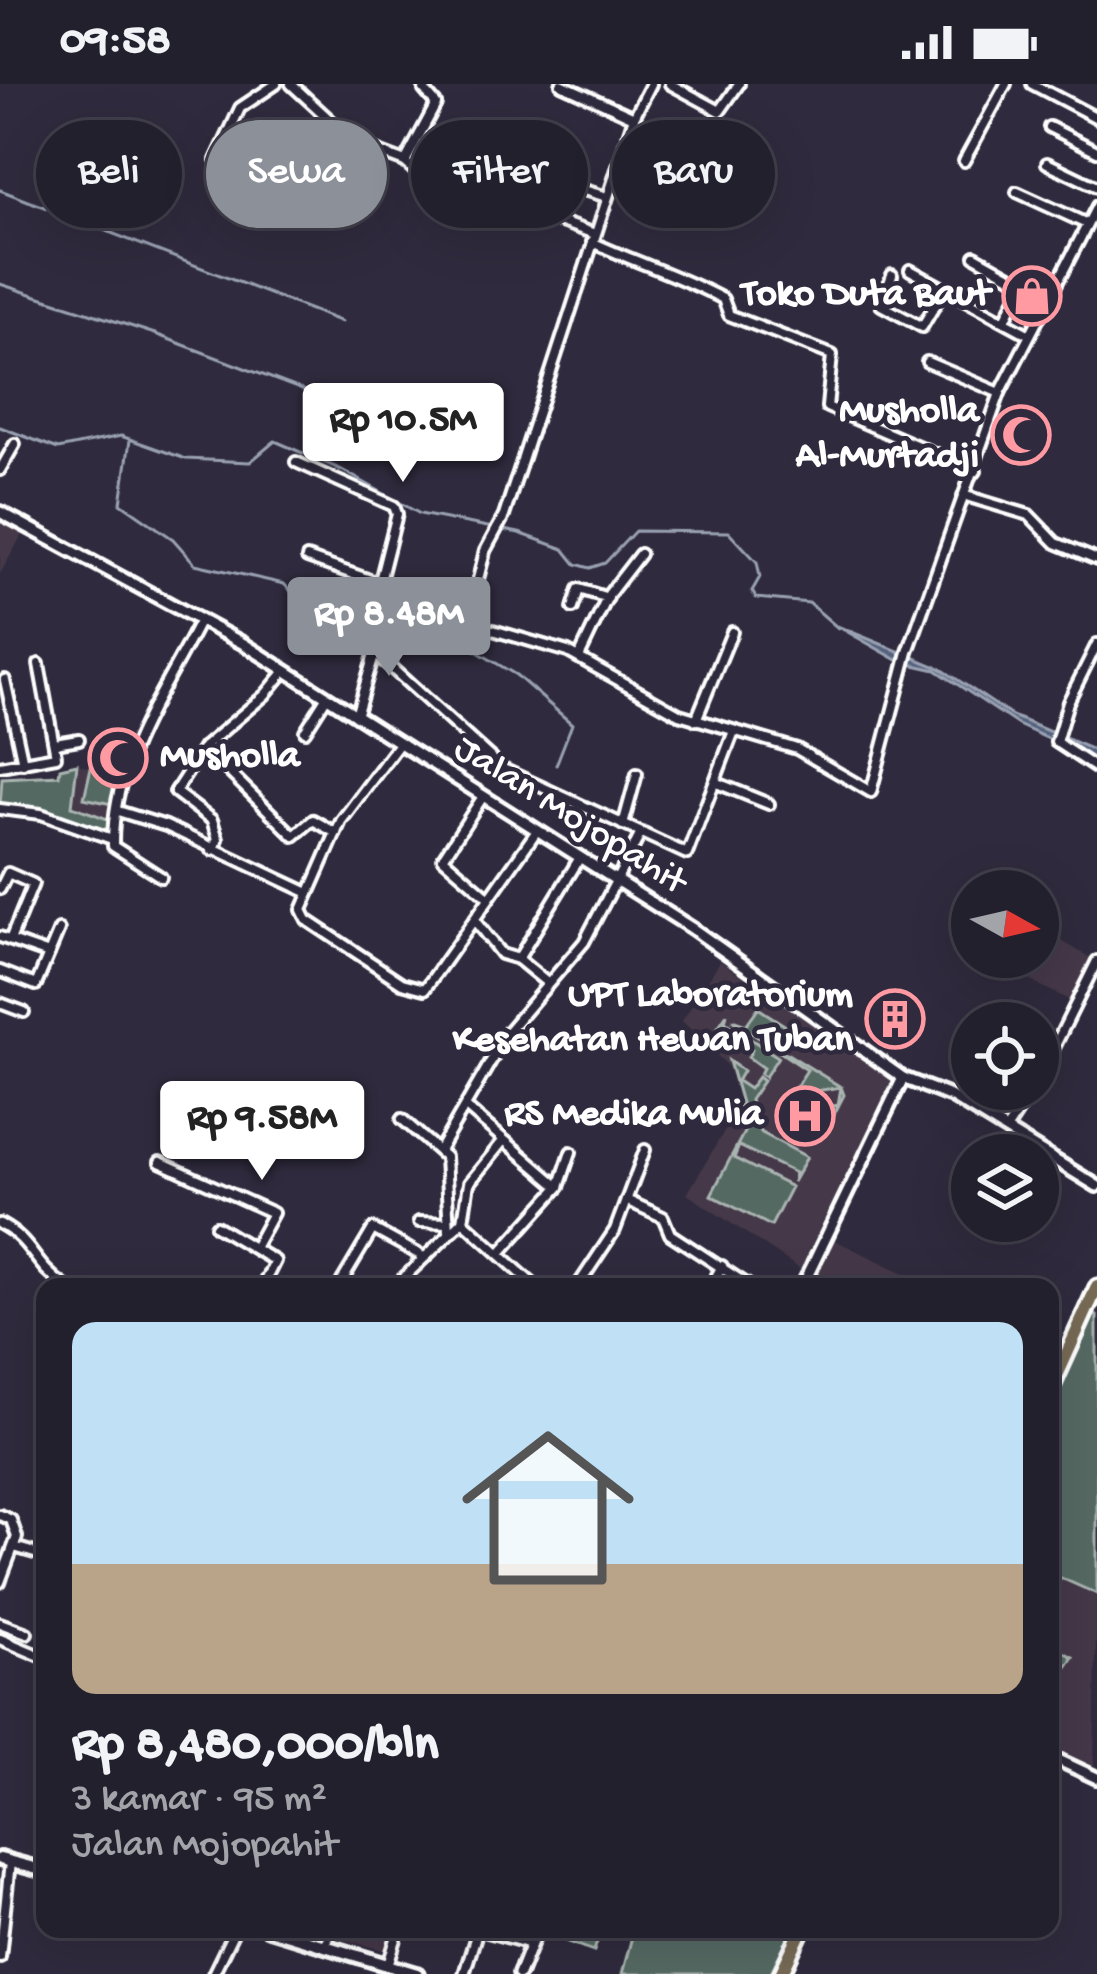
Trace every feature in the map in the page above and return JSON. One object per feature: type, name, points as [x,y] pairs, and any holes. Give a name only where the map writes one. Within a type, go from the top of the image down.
[{"type":"highway","points":[[1059,1370],[1097,1287]]},
{"type":"highway","points":[[786,1973],[799,1938]]},
{"type":"main road","points":[[5,1861],[36,1868]]},
{"type":"main road","points":[[301,1938],[417,1974]]},
{"type":"street","points":[[234,120],[240,107],[276,84]]},
{"type":"street","points":[[291,84],[355,143],[406,162],[426,184],[480,202],[497,215],[541,215],[657,273],[667,270],[690,281],[723,299],[729,315],[832,355],[827,407],[976,470]]},
{"type":"street","points":[[406,162],[436,104],[426,84]]},
{"type":"street","points":[[561,84],[634,117]]},
{"type":"street","points":[[633,120],[651,84]]},
{"type":"street","points":[[670,84],[720,111],[740,84]]},
{"type":"street","points":[[964,161],[1006,84]]},
{"type":"street","points":[[1032,84],[1097,118]]},
{"type":"street","points":[[1049,127],[1097,151]]},
{"type":"street","points":[[1047,163],[1097,188]]},
{"type":"street","points":[[467,624],[578,300],[612,182]]},
{"type":"street","points":[[588,191],[607,197]]},
{"type":"street","points":[[1017,192],[1088,224]]},
{"type":"street","points":[[389,610],[417,607],[579,657],[696,720],[796,749],[871,793],[886,751],[908,652],[1000,393],[1097,206]]},
{"type":"street","points":[[975,256],[1022,283],[1005,320]]},
{"type":"street","points":[[910,270],[1028,334]]},
{"type":"street","points":[[892,275],[880,304],[922,327],[945,288]]},
{"type":"street","points":[[927,362],[1000,393]]},
{"type":"street","points":[[0,470],[15,444]]},
{"type":"street","points":[[296,462],[394,506],[397,514],[379,583],[380,598],[389,610]]},
{"type":"street","points":[[966,496],[1029,515],[1056,543],[1097,560]]},
{"type":"street","name":"Jalan Mojopahit","points":[[0,512],[285,671],[619,882],[903,1078],[946,1094],[1097,1186]]},
{"type":"street","points":[[579,657],[608,598],[640,554]]},
{"type":"street","points":[[308,558],[379,583]]},
{"type":"street","points":[[573,608],[579,589],[608,598]]},
{"type":"street","points":[[356,717],[389,610]]},
{"type":"street","points":[[161,877],[119,853],[112,839],[128,752],[200,620]]},
{"type":"street","points":[[696,720],[732,632]]},
{"type":"street","points":[[1097,644],[1058,736],[1097,770]]},
{"type":"street","points":[[374,653],[489,759],[687,854],[734,730]]},
{"type":"street","points":[[0,766],[55,757],[39,664]]},
{"type":"street","points":[[212,850],[218,839],[212,820],[175,792],[204,746],[266,695],[285,671]]},
{"type":"street","points":[[5,680],[23,763]]},
{"type":"street","points":[[305,731],[326,698]]},
{"type":"street","points":[[55,743],[79,739]]},
{"type":"street","points":[[398,745],[336,833],[302,910],[307,920],[415,991],[425,989],[536,832]]},
{"type":"street","points":[[204,746],[294,836],[313,820],[336,833]]},
{"type":"street","points":[[623,825],[637,774]]},
{"type":"street","points":[[716,783],[770,804]]},
{"type":"street","points":[[482,798],[443,858],[488,897]]},
{"type":"street","points":[[0,809],[41,814],[112,839]]},
{"type":"street","points":[[118,811],[166,826],[309,893]]},
{"type":"street","points":[[440,1149],[500,1044],[546,982],[584,942],[641,833]]},
{"type":"street","points":[[518,959],[580,859]]},
{"type":"street","points":[[0,889],[4,870],[33,884],[5,938],[49,954]]},
{"type":"street","points":[[475,921],[501,954],[518,959],[546,982]]},
{"type":"street","points":[[0,971],[36,985],[58,930]]},
{"type":"street","points":[[1059,1038],[1097,961]]},
{"type":"street","points":[[0,1003],[24,1012]]},
{"type":"street","points":[[806,1278],[903,1078]]},
{"type":"street","points":[[467,1109],[559,1187]]},
{"type":"street","points":[[1006,1130],[1019,1110]]},
{"type":"street","points":[[403,1119],[440,1149],[448,1167],[448,1227]]},
{"type":"street","points":[[463,1220],[469,1183],[502,1141]]},
{"type":"street","points":[[583,1278],[611,1237],[645,1150]]},
{"type":"street","points":[[500,1253],[559,1187],[571,1152]]},
{"type":"street","points":[[160,1162],[273,1213],[254,1248]]},
{"type":"street","points":[[626,1200],[663,1217],[670,1234],[739,1278]]},
{"type":"street","points":[[402,1278],[448,1227],[463,1220]]},
{"type":"street","points":[[463,1220],[526,1278]]},
{"type":"street","points":[[419,1222],[448,1227]]},
{"type":"street","points":[[0,1224],[26,1238],[40,1269],[53,1278]]},
{"type":"street","points":[[215,1226],[275,1261],[266,1278]]},
{"type":"street","points":[[344,1278],[374,1229],[422,1256]]},
{"type":"street","points":[[715,1278],[722,1266]]},
{"type":"street","points":[[0,1515],[15,1526],[14,1547],[0,1582]]},
{"type":"street","points":[[14,1547],[36,1553]]},
{"type":"street","points":[[0,1623],[27,1634]]},
{"type":"street","points":[[0,1639],[36,1654]]},
{"type":"street","points":[[1059,1760],[1097,1778]]},
{"type":"street","points":[[0,1958],[5,1861]]},
{"type":"street","points":[[213,1974],[231,1938]]},
{"type":"street","points":[[326,1945],[328,1938]]},
{"type":"street","points":[[388,1965],[396,1938]]},
{"type":"street","points":[[464,1974],[474,1938]]},
{"type":"street","points":[[509,1938],[531,1944]]},
{"type":"street","points":[[519,1974],[533,1938]]},
{"type":"shaded area","points":[[0,520],[23,533],[0,574]]},
{"type":"shaded area","points":[[113,749],[126,751],[113,821],[75,811],[69,797],[77,764],[89,767],[94,753],[111,756]]},
{"type":"shaded area","points":[[1059,939],[1094,960],[1073,1002],[1031,981],[1059,978]]},
{"type":"shaded area","name":"RS Medika Mulia","points":[[720,961],[892,1080],[800,1269],[687,1194],[741,1103],[727,1065],[682,1021]]},
{"type":"shaded area","points":[[830,1238],[915,1278],[811,1278]]},
{"type":"shaded area","points":[[1059,1577],[1097,1594],[1094,1766],[1059,1750]]},
{"type":"shaded area","points":[[338,1938],[395,1938],[391,1952]]},
{"type":"green space","points":[[92,763],[119,770],[112,804],[84,798]]},
{"type":"green space","points":[[77,764],[72,806],[113,821],[111,831],[33,808],[0,806],[2,778],[59,775],[60,768]]},
{"type":"green space","points":[[758,1008],[795,1032],[783,1051],[841,1087],[796,1094],[785,1104],[807,1070],[732,1020],[746,1025]]},
{"type":"green space","points":[[727,1014],[725,1022],[778,1057],[765,1077],[760,1074],[763,1068],[748,1057],[752,1050],[718,1027]]},
{"type":"green space","points":[[729,1061],[743,1071],[737,1081],[749,1089],[758,1077],[763,1081],[750,1100],[754,1113],[746,1115],[739,1129],[729,1124],[741,1103]]},
{"type":"green space","points":[[841,1087],[844,1095],[826,1130],[787,1109],[800,1113],[838,1105]]},
{"type":"green space","points":[[756,1118],[760,1132],[807,1157],[793,1182],[795,1173],[739,1146],[734,1158],[791,1187],[771,1226],[711,1195],[751,1119]]},
{"type":"green space","points":[[1093,1314],[1097,1316],[1097,1594],[1059,1577],[1059,1388]]},
{"type":"green space","points":[[1059,1650],[1073,1657],[1059,1677]]},
{"type":"green space","points":[[557,1938],[598,1938],[594,1951]]},
{"type":"green space","points":[[632,1938],[788,1938],[770,1974],[622,1974]]},
{"type":"water","points":[[837,626],[940,668],[1012,716],[1096,751],[1097,761],[1018,725],[936,670],[901,662]]},
{"type":"waterway","points":[[0,190],[342,322]]},
{"type":"waterway","points":[[0,284],[155,334],[313,394]]},
{"type":"waterway","points":[[0,427],[58,449],[121,436],[186,459],[250,462],[275,441],[342,470],[420,514],[519,533],[564,549],[576,564],[590,568],[605,563],[635,531],[729,532],[757,562],[760,577],[752,591],[756,598],[809,603],[838,628]]},
{"type":"waterway","points":[[130,440],[121,503],[173,539],[195,564],[284,584],[322,624],[355,621],[378,627]]},
{"type":"waterway","points":[[387,625],[421,618],[516,675],[572,724],[556,765]]},
{"type":"place","name":"Toko Duta Baut","points":[[1032,296]]},
{"type":"place","name":"Musholla Al-Murtadji","points":[[1021,435]]},
{"type":"place","name":"Musholla","points":[[118,758]]},
{"type":"place","name":"UPT Laboratorium Kesehatan Hewan Tuban","points":[[895,1019]]},
{"type":"place","name":"RS Medika Mulia","points":[[805,1116]]}]
